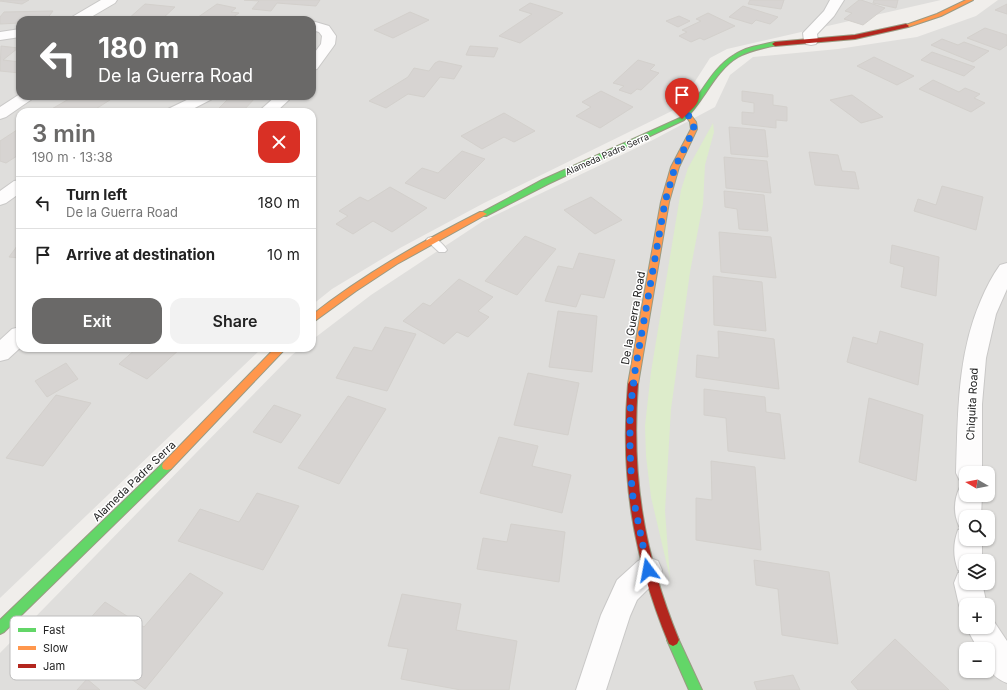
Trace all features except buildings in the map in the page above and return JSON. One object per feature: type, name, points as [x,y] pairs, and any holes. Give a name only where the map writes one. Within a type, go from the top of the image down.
[{"type":"street","points":[[84,16],[110,0]]},
{"type":"street","points":[[811,42],[810,33],[830,13],[837,0]]},
{"type":"street","name":"Alameda Padre Serra","points":[[316,317],[335,301],[379,270],[431,240],[546,182],[660,130],[688,115],[698,105],[719,70],[729,60],[740,53],[755,48],[851,38],[895,29],[942,14],[970,0]]},
{"type":"street","points":[[316,26],[324,29],[328,33],[329,38],[323,52],[316,61]]},
{"type":"street","points":[[0,36],[16,34]]},
{"type":"street","points":[[0,114],[22,100]]},
{"type":"street","points":[[182,108],[199,100]]},
{"type":"street","points":[[270,108],[280,100]]},
{"type":"street","name":"De la Guerra Road","points":[[688,115],[693,122],[694,129],[675,167],[665,202],[635,371],[630,411],[630,448],[632,492],[648,570],[667,626],[696,690]]},
{"type":"street","points":[[0,199],[16,188]]},
{"type":"street","name":"Chiquita Road","points":[[969,466],[970,386],[977,343],[989,305],[1007,270]]},
{"type":"street","points":[[0,353],[16,339]]},
{"type":"street","name":"Alameda Padre Serra","points":[[12,616],[177,457],[277,352]]},
{"type":"street","points":[[591,690],[616,615],[627,590],[648,570]]},
{"type":"street","name":"Alameda Padre Serra","points":[[0,628],[10,618]]},
{"type":"street","points":[[985,634],[1007,668]]},
{"type":"lane","points":[[431,240],[442,250]]},
{"type":"shaded area","points":[[0,0],[941,0],[727,49],[710,58],[678,108],[484,203],[400,248],[332,289],[316,302],[316,108],[16,108],[16,352],[258,352],[0,598]]},
{"type":"shaded area","points":[[998,0],[1007,0],[1007,690],[0,690],[0,653],[10,643],[10,680],[142,680],[142,616],[36,616],[296,352],[316,352],[316,337],[371,295],[483,221],[651,141],[715,107],[730,75],[753,57],[838,49],[917,37],[976,16]]},
{"type":"green space","points":[[713,123],[714,132],[705,165],[703,204],[690,272],[671,409],[665,511],[670,578],[651,497],[646,456],[645,426],[651,372],[681,190],[688,168]]},
{"type":"traffic: fast","points":[[483,214],[545,182],[682,119],[696,105],[718,72],[731,59],[758,47],[775,44]]},
{"type":"traffic: fast","points":[[12,616],[167,466]]},
{"type":"traffic: fast","points":[[0,628],[10,618]]},
{"type":"traffic: fast","points":[[673,640],[696,690]]},
{"type":"traffic: slow","points":[[906,26],[939,15],[970,0]]},
{"type":"traffic: slow","points":[[633,384],[665,202],[675,167],[694,129],[693,122],[688,115]]},
{"type":"traffic: slow","points":[[316,317],[353,289],[394,262],[483,214]]},
{"type":"traffic: slow","points":[[167,466],[277,352]]},
{"type":"traffic: jam","points":[[775,44],[855,37],[906,26]]},
{"type":"traffic: jam","points":[[633,384],[630,416],[630,449],[636,514],[642,547],[651,579],[673,640]]},
{"type":"route","points":[[648,570],[632,492],[629,435],[630,411],[635,371],[665,202],[675,167],[694,129],[693,122],[688,115],[682,119]]}]
